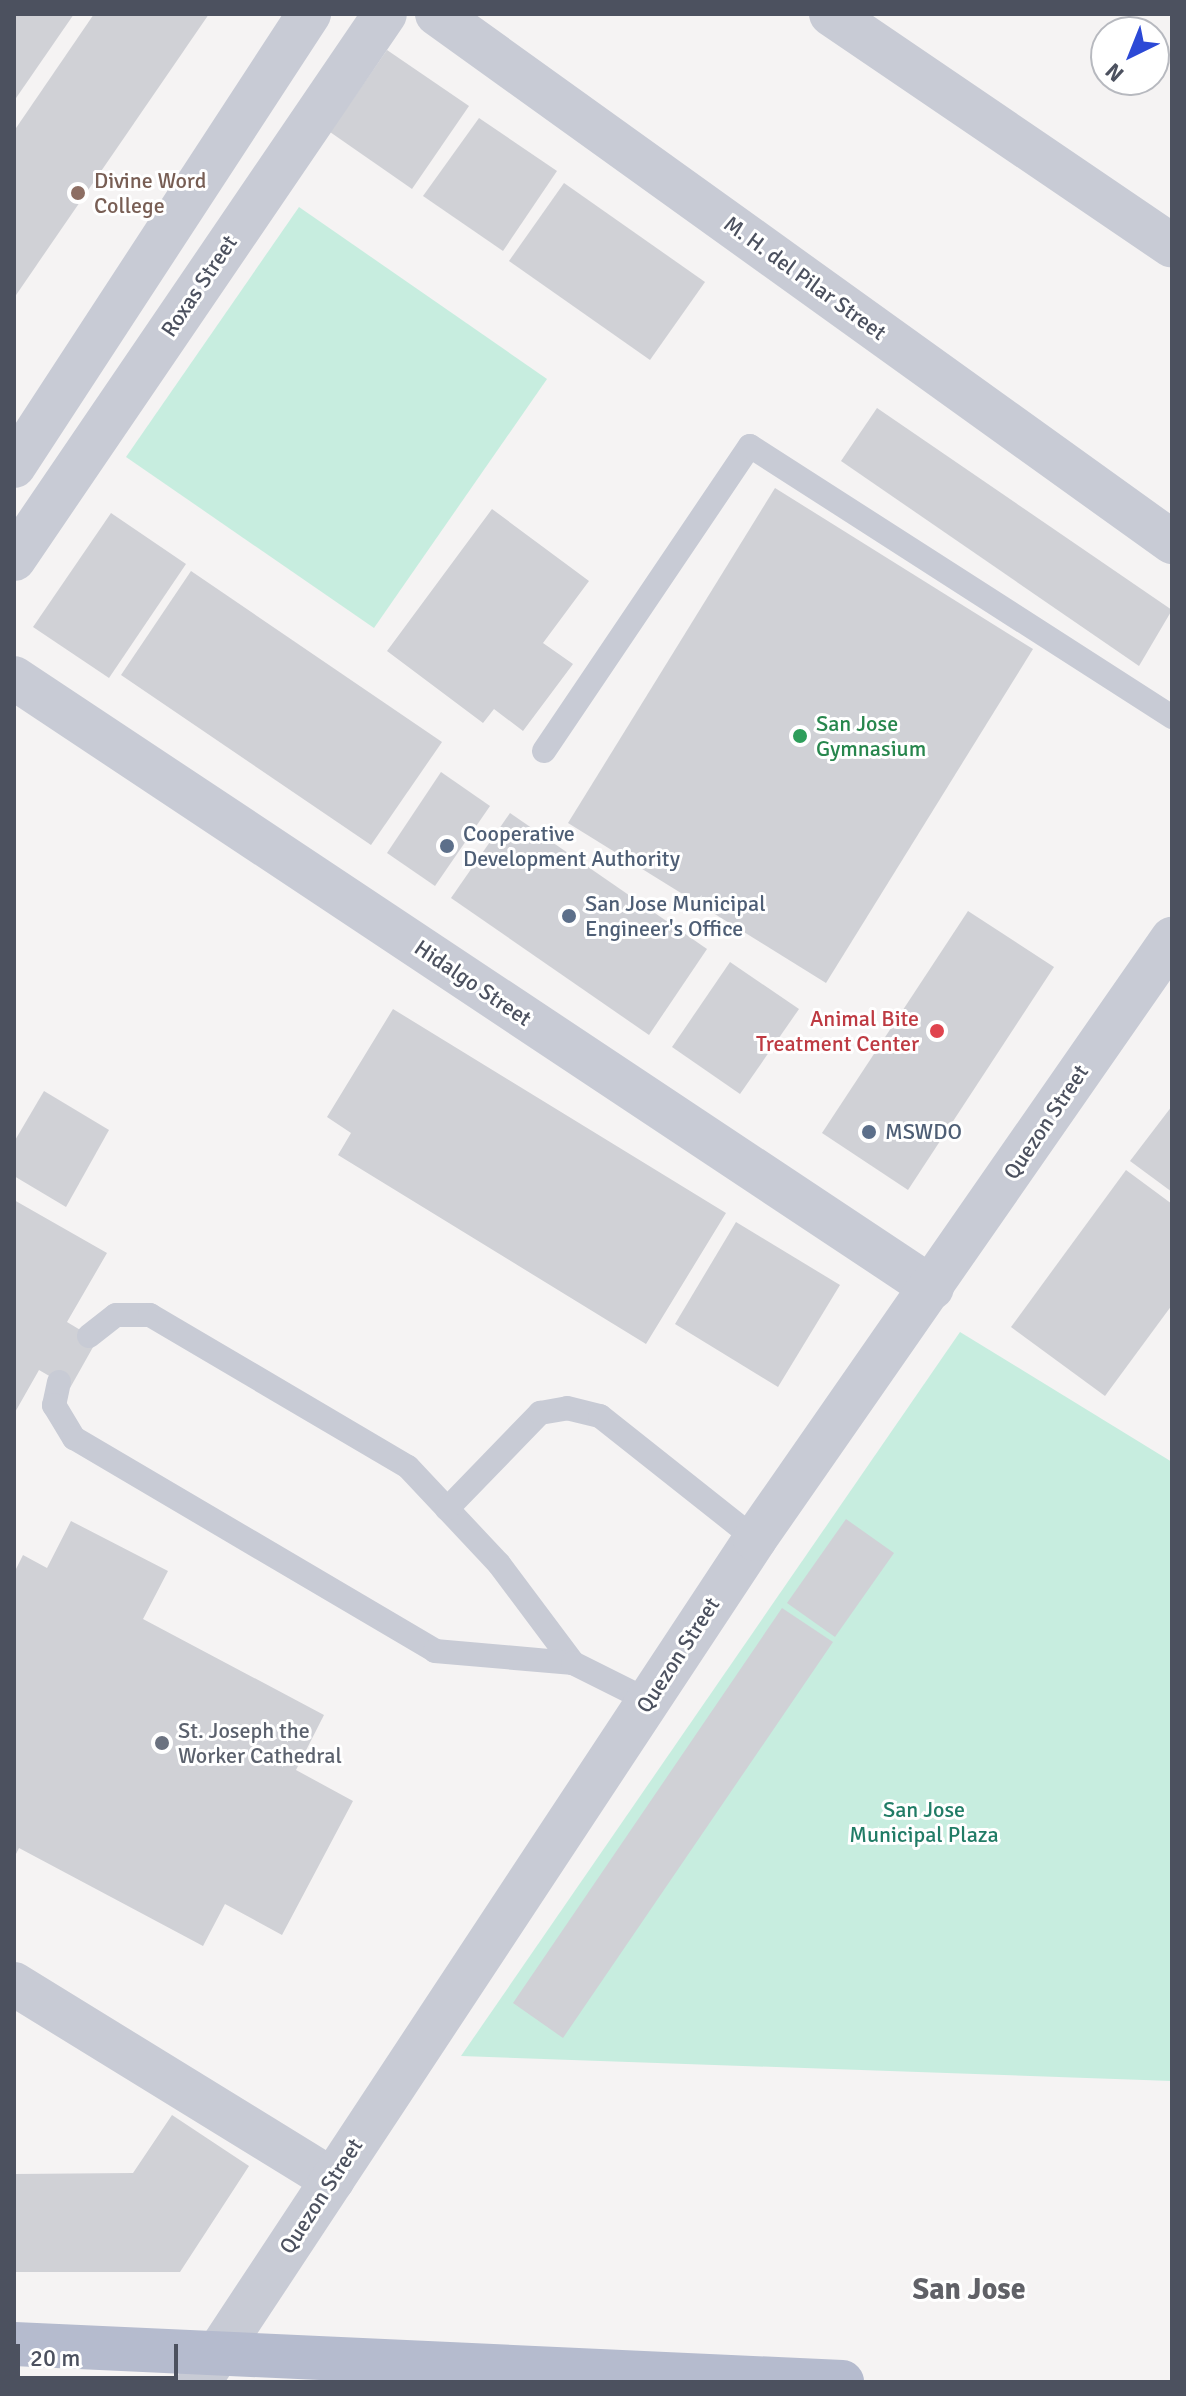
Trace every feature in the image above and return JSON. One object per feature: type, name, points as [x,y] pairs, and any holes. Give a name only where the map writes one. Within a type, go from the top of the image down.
[{"type":"main road","points":[[14,2344],[208,2368],[842,2382]]},
{"type":"street","points":[[14,466],[309,14]]},
{"type":"street","name":"Roxas Street","points":[[14,559],[385,14]]},
{"type":"street","name":"M. H. del Pilar Street","points":[[437,14],[1172,542]]},
{"type":"street","points":[[831,14],[1172,246]]},
{"type":"street","name":"Hidalgo Street","points":[[14,678],[932,1288]]},
{"type":"street","name":"Quezon Street","points":[[208,2368],[755,1539],[1172,939]]},
{"type":"street","points":[[14,1984],[332,2180]]},
{"type":"lane","points":[[544,751],[750,446],[1172,717]]},
{"type":"lane","points":[[89,1336],[116,1315],[150,1315],[408,1467],[499,1564],[573,1663]]},
{"type":"lane","points":[[59,1382],[54,1405],[74,1438],[435,1651],[573,1663],[649,1701]]},
{"type":"lane","points":[[447,1509],[540,1413],[567,1408],[600,1416],[755,1539]]},
{"type":"green space","points":[[299,207],[547,379],[374,628],[126,457]]},
{"type":"green space","name":"San Jose Municipal Plaza","points":[[960,1332],[1172,1462],[1172,2081],[461,2056]]},
{"type":"building","points":[[14,14],[74,14],[14,101]]},
{"type":"building","points":[[94,14],[209,14],[14,298],[14,131]]},
{"type":"building","points":[[387,50],[469,106],[412,189],[330,132]]},
{"type":"building","points":[[479,118],[557,171],[503,251],[423,196]]},
{"type":"building","points":[[564,183],[705,282],[650,360],[509,261]]},
{"type":"building","points":[[877,408],[1172,610],[1139,666],[841,461]]},
{"type":"building","name":"San Jose Gymnasium","points":[[775,488],[1033,649],[826,983],[568,823]]},
{"type":"building","points":[[492,509],[589,581],[543,643],[573,664],[523,731],[494,709],[483,723],[387,651]]},
{"type":"building","points":[[111,513],[186,564],[109,678],[33,627]]},
{"type":"building","points":[[191,571],[442,742],[371,845],[121,675]]},
{"type":"building","points":[[441,772],[490,806],[435,886],[387,853]]},
{"type":"building","points":[[510,813],[707,949],[649,1035],[451,898]]},
{"type":"building","points":[[968,911],[1054,967],[908,1190],[822,1133]]},
{"type":"building","points":[[730,962],[799,1009],[740,1094],[672,1047]]},
{"type":"building","points":[[393,1009],[726,1213],[646,1344],[338,1155],[351,1133],[327,1117]]},
{"type":"building","points":[[44,1091],[109,1130],[66,1207],[14,1176],[14,1142]]},
{"type":"building","points":[[1172,1106],[1172,1192],[1130,1161]]},
{"type":"building","points":[[1126,1170],[1172,1204],[1172,1305],[1105,1396],[1011,1327]]},
{"type":"building","points":[[14,1200],[107,1253],[67,1322],[97,1340],[70,1388],[39,1370],[14,1414]]},
{"type":"building","points":[[736,1222],[840,1285],[778,1387],[675,1324]]},
{"type":"building","points":[[846,1519],[894,1553],[835,1637],[787,1603]]},
{"type":"building","name":"St. Joseph the Worker Cathedral","points":[[71,1521],[168,1571],[143,1619],[324,1715],[296,1770],[353,1801],[282,1935],[225,1904],[203,1946],[19,1848],[14,1858],[14,1573],[23,1555],[47,1568]]},
{"type":"building","points":[[782,1608],[833,1642],[563,2038],[513,2003]]},
{"type":"building","points":[[172,2115],[249,2166],[180,2272],[14,2272],[14,2174],[133,2173]]},
{"type":"place","name":"Divine Word College","points":[[78,193]]},
{"type":"place","name":"San Jose Gymnasium","points":[[800,736]]},
{"type":"place","name":"Cooperative Development Authority","points":[[447,846]]},
{"type":"place","name":"San Jose Municipal Engineer's Office","points":[[569,916]]},
{"type":"place","name":"Animal Bite Treatment Center","points":[[937,1031]]},
{"type":"place","name":"MSWDO","points":[[869,1132]]},
{"type":"place","name":"St. Joseph the Worker Cathedral","points":[[162,1743]]},
{"type":"district","name":"San Jose","points":[[969,2290]]}]
